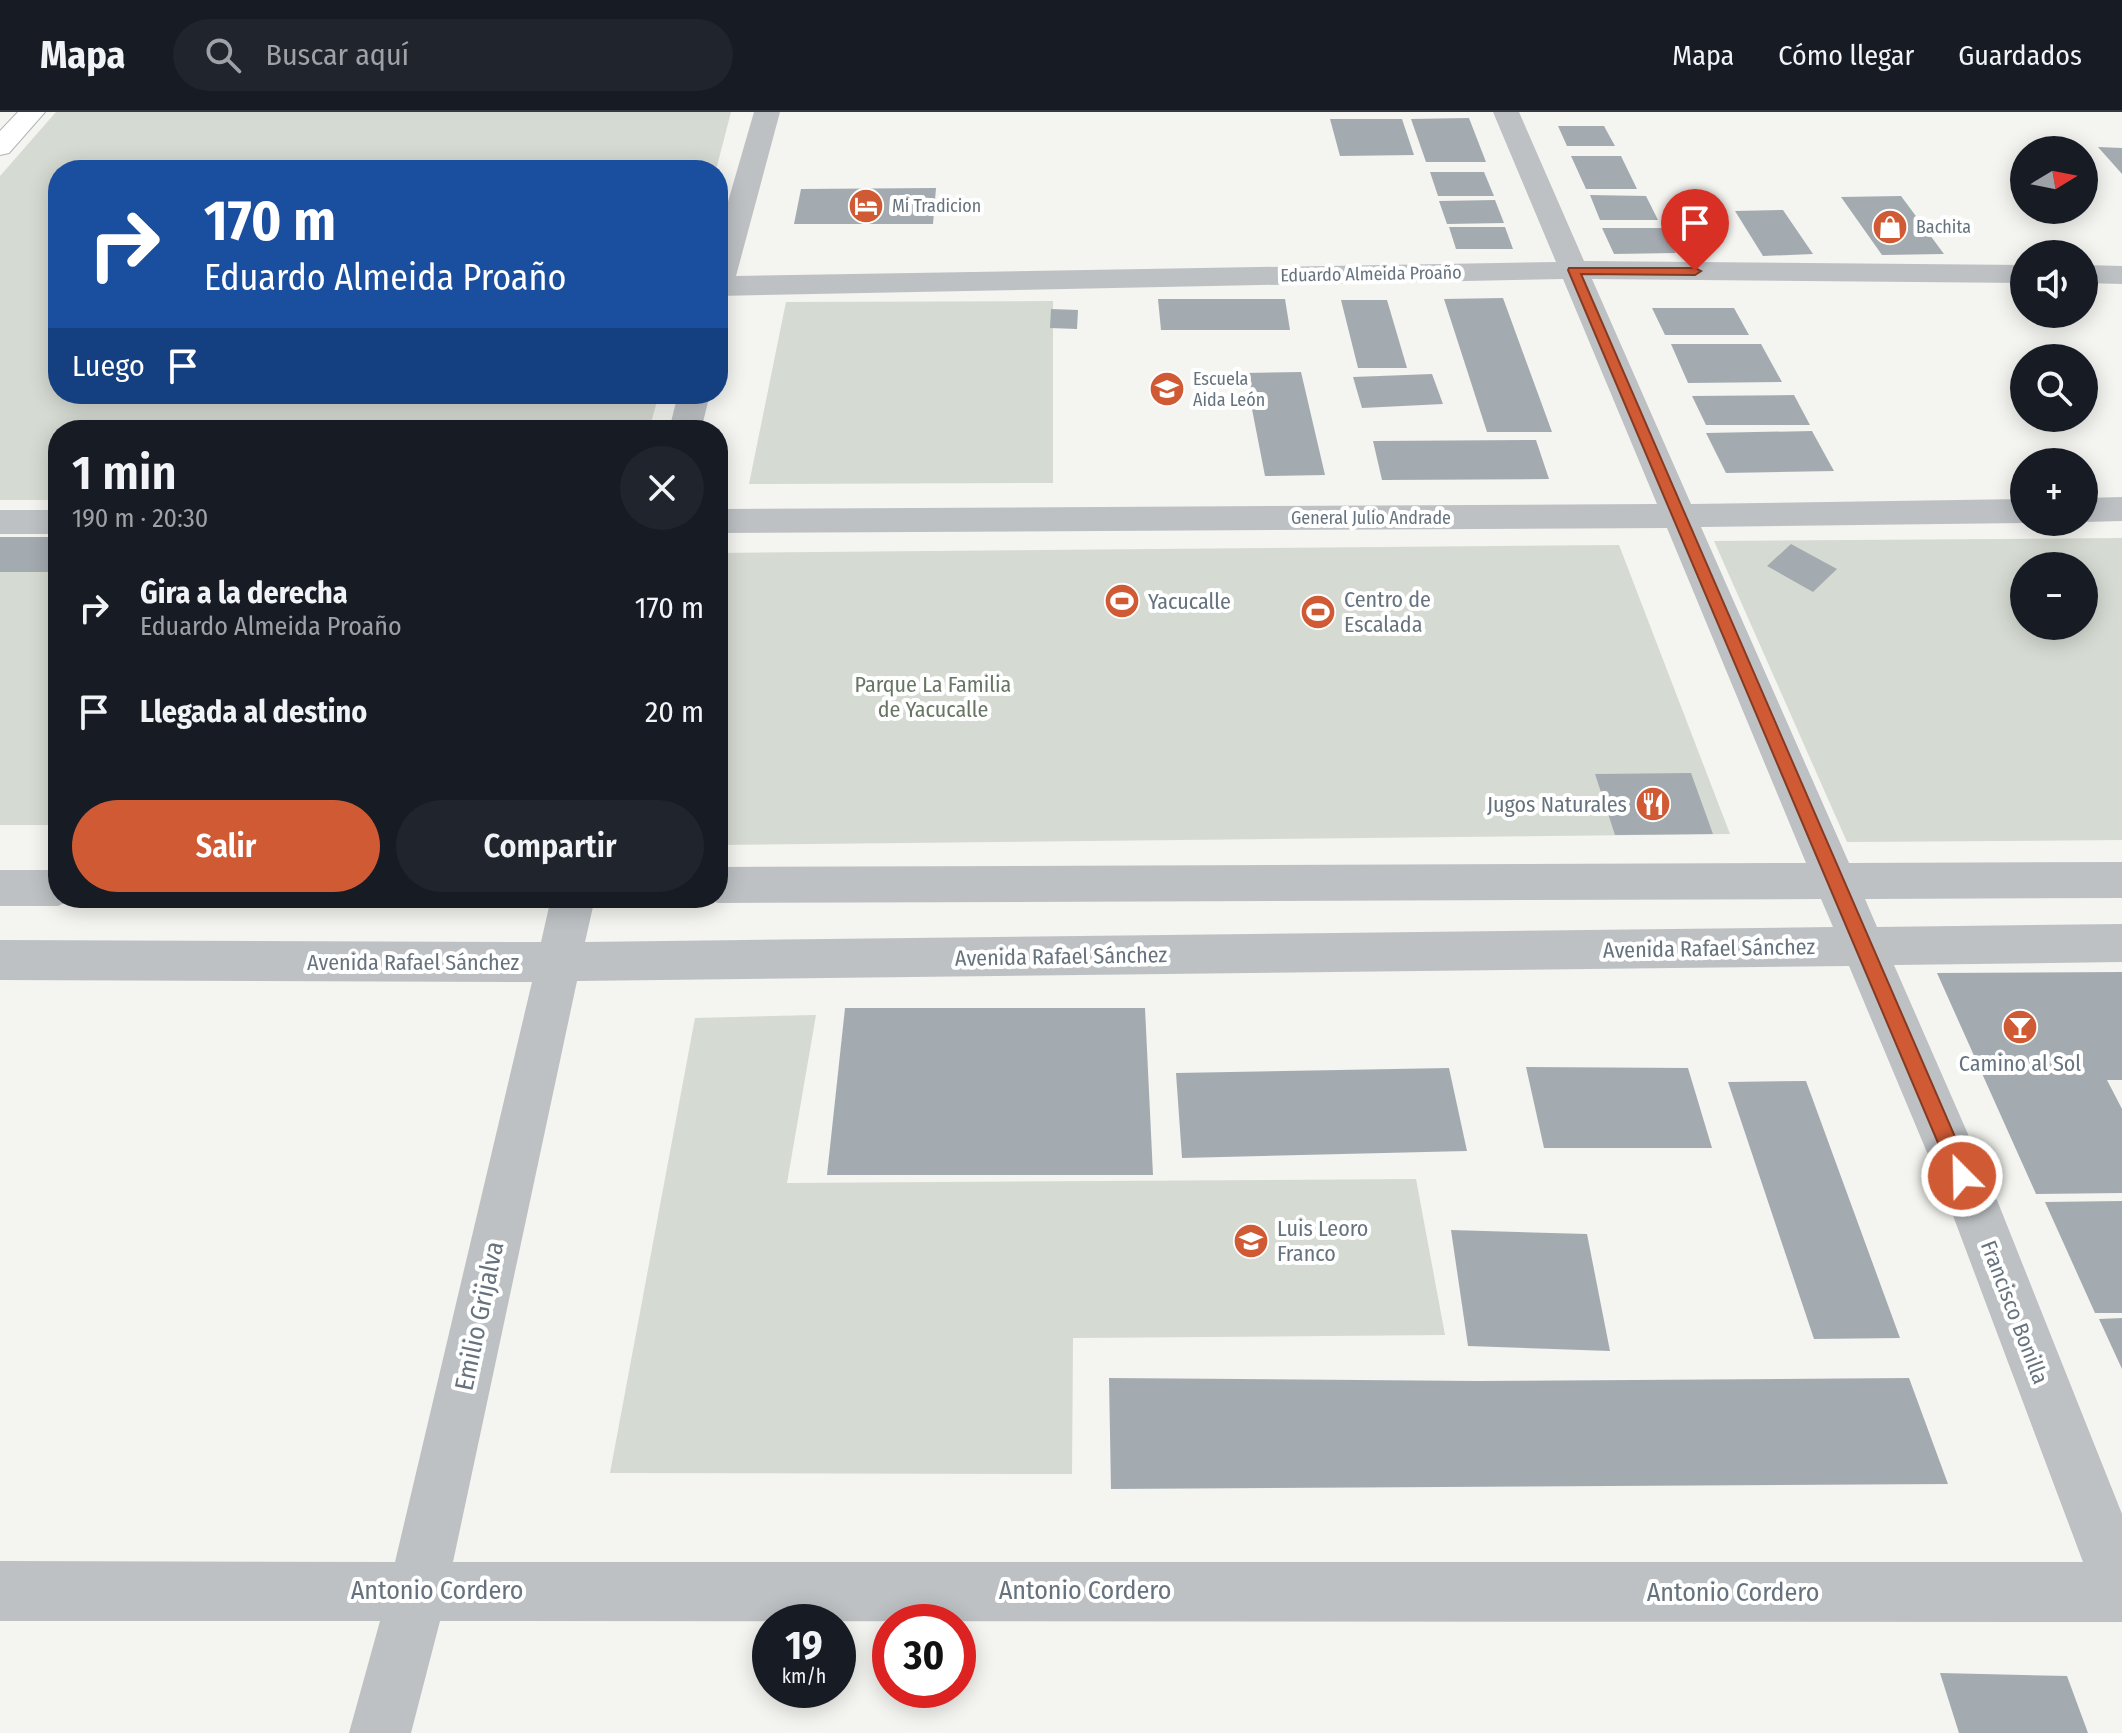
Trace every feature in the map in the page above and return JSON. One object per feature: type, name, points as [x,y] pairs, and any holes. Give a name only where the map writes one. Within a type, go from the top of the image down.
[{"type":"main road","points":[[0,147],[32,112]]},
{"type":"street","points":[[728,250],[767,112]]},
{"type":"street","name":"Francisco Bonilla","points":[[1506,112],[1834,881],[1866,946],[1974,1205],[2122,1590]]},
{"type":"street","name":"Eduardo Almeida Proaño","points":[[728,286],[1574,270],[2010,274]]},
{"type":"street","points":[[2098,274],[2122,275]]},
{"type":"street","points":[[2098,510],[2122,509]]},
{"type":"street","name":"General Julio Andrade","points":[[728,521],[2010,511]]},
{"type":"street","points":[[0,522],[48,522]]},
{"type":"street","points":[[728,885],[2122,880]]},
{"type":"street","points":[[0,888],[48,888]]},
{"type":"street","name":"Emilio Grijalva","points":[[380,1733],[418,1589],[570,908]]},
{"type":"street","name":"Avenida Rafael Sánchez","points":[[0,960],[557,962],[2122,943]]},
{"type":"street","name":"Antonio Cordero","points":[[0,1591],[2122,1590]]},
{"type":"green space","points":[[56,112],[731,112],[719,160],[48,160],[48,404],[656,404],[652,420],[48,420],[48,500],[0,500],[0,176]]},
{"type":"green space","points":[[1053,301],[1053,483],[749,484],[786,302]]},
{"type":"green space","points":[[0,537],[48,537],[48,825],[0,825]]},
{"type":"green space","points":[[2122,538],[2122,840],[1847,842],[1714,541]]},
{"type":"green space","name":"Parque La Familia de Yacucalle","points":[[1619,545],[1730,834],[728,845],[728,553]]},
{"type":"green space","points":[[816,1015],[787,1183],[1416,1179],[1445,1335],[1073,1338],[1072,1474],[610,1473],[695,1018]]},
{"type":"building","points":[[1469,118],[1486,162],[1426,162],[1411,119]]},
{"type":"building","points":[[1330,119],[1402,119],[1414,155],[1340,156]]},
{"type":"building","points":[[1558,126],[1604,126],[1615,146],[1567,146]]},
{"type":"building","points":[[2098,147],[2122,148],[2122,174]]},
{"type":"building","points":[[1571,156],[1621,156],[1637,189],[1586,189]]},
{"type":"building","points":[[1430,172],[1484,172],[1494,196],[1438,196]]},
{"type":"building","name":"Mi Tradicion","points":[[936,188],[933,224],[794,224],[801,189]]},
{"type":"building","points":[[1590,195],[1646,196],[1658,220],[1600,220]]},
{"type":"building","points":[[1901,196],[1944,254],[1882,255],[1841,197]]},
{"type":"building","points":[[1495,200],[1504,223],[1447,224],[1439,201]]},
{"type":"building","points":[[1783,210],[1813,254],[1763,256],[1735,211]]},
{"type":"building","points":[[1449,227],[1505,227],[1513,249],[1456,249]]},
{"type":"building","points":[[1602,228],[1663,228],[1676,253],[1614,254]]},
{"type":"building","points":[[1503,298],[1552,432],[1487,432],[1444,299]]},
{"type":"building","points":[[1158,299],[1285,299],[1290,330],[1161,330]]},
{"type":"building","points":[[1341,300],[1387,300],[1407,368],[1358,368]]},
{"type":"building","points":[[1652,308],[1734,308],[1749,335],[1665,335]]},
{"type":"building","points":[[1051,309],[1078,310],[1077,329],[1050,328]]},
{"type":"building","points":[[1671,344],[1761,344],[1782,382],[1688,383]]},
{"type":"building","points":[[1301,372],[1325,475],[1265,476],[1245,373]]},
{"type":"building","points":[[1432,374],[1443,404],[1362,408],[1353,377]]},
{"type":"building","points":[[1794,395],[1810,425],[1706,425],[1692,396]]},
{"type":"building","points":[[1812,431],[1834,471],[1726,473],[1706,433]]},
{"type":"building","points":[[1536,440],[1549,479],[1382,480],[1373,441]]},
{"type":"building","points":[[0,537],[48,537],[48,572],[0,572]]},
{"type":"building","points":[[1791,544],[1837,569],[1813,592],[1767,566]]},
{"type":"building","name":"Jugos Naturales","points":[[1691,773],[1713,834],[1615,835],[1595,774]]},
{"type":"building","points":[[2122,972],[2122,1080],[2107,1080],[2122,1109],[2122,1193],[2036,1194],[1937,973]]},
{"type":"building","points":[[845,1008],[1145,1008],[1153,1175],[827,1175]]},
{"type":"building","points":[[1526,1067],[1688,1068],[1712,1148],[1544,1148]]},
{"type":"building","points":[[1449,1068],[1467,1151],[1182,1158],[1176,1073]]},
{"type":"building","points":[[1806,1081],[1900,1338],[1814,1339],[1728,1082]]},
{"type":"building","points":[[2122,1201],[2122,1313],[2095,1313],[2045,1202]]},
{"type":"building","points":[[1451,1230],[1587,1234],[1610,1351],[1468,1346]]},
{"type":"building","points":[[2122,1318],[2122,1369],[2099,1319]]},
{"type":"building","points":[[1109,1378],[1477,1381],[1909,1378],[1948,1484],[1111,1489]]},
{"type":"building","points":[[1940,1673],[2067,1676],[2088,1733],[1959,1733]]},
{"type":"place","name":"Mi Tradicion","points":[[866,206]]},
{"type":"place","name":"Bachita","points":[[1890,227]]},
{"type":"place","name":"Escuela Aida León","points":[[1167,389]]},
{"type":"place","name":"Yacucalle","points":[[1122,601]]},
{"type":"place","name":"Centro de Escalada","points":[[1318,612]]},
{"type":"place","name":"Jugos Naturales","points":[[1653,804]]},
{"type":"place","name":"Camino al Sol","points":[[2020,1027]]},
{"type":"place","name":"Luis Leoro Franco","points":[[1251,1241]]},
{"type":"route","points":[[1695,271],[1574,270],[1962,1176]]}]
